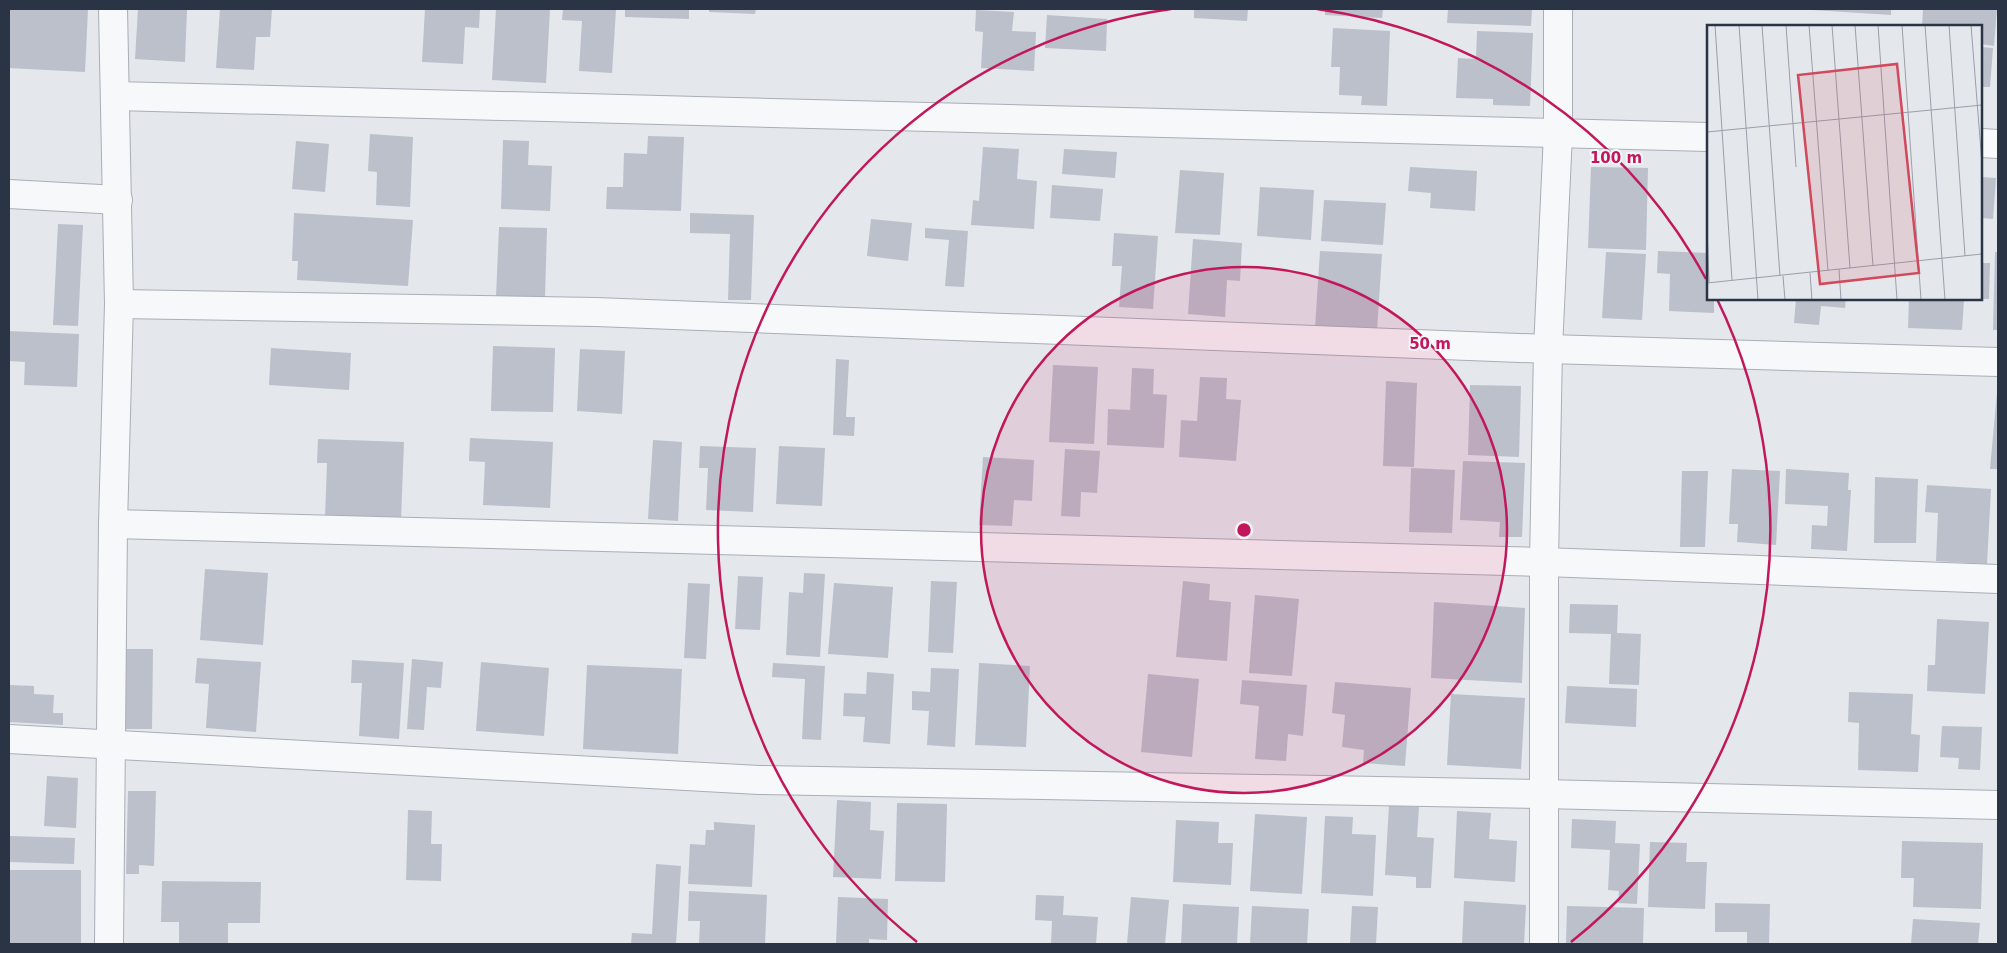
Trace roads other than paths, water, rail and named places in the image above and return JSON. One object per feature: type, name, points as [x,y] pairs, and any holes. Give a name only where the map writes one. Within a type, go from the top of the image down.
[{"type":"street","points":[[109,944],[113,524],[119,304],[113,9]]},
{"type":"street","points":[[1544,944],[1544,562],[1548,349],[1558,134],[1558,9]]},
{"type":"street","points":[[115,96],[1707,137]]},
{"type":"street","points":[[1982,143],[1998,144]]},
{"type":"street","points":[[9,194],[118,200]]},
{"type":"street","points":[[119,304],[596,312],[1548,349],[1998,362]]},
{"type":"street","points":[[113,524],[1544,562],[1998,579]]},
{"type":"street","points":[[9,739],[759,780],[1543,794],[1998,806]]}]
